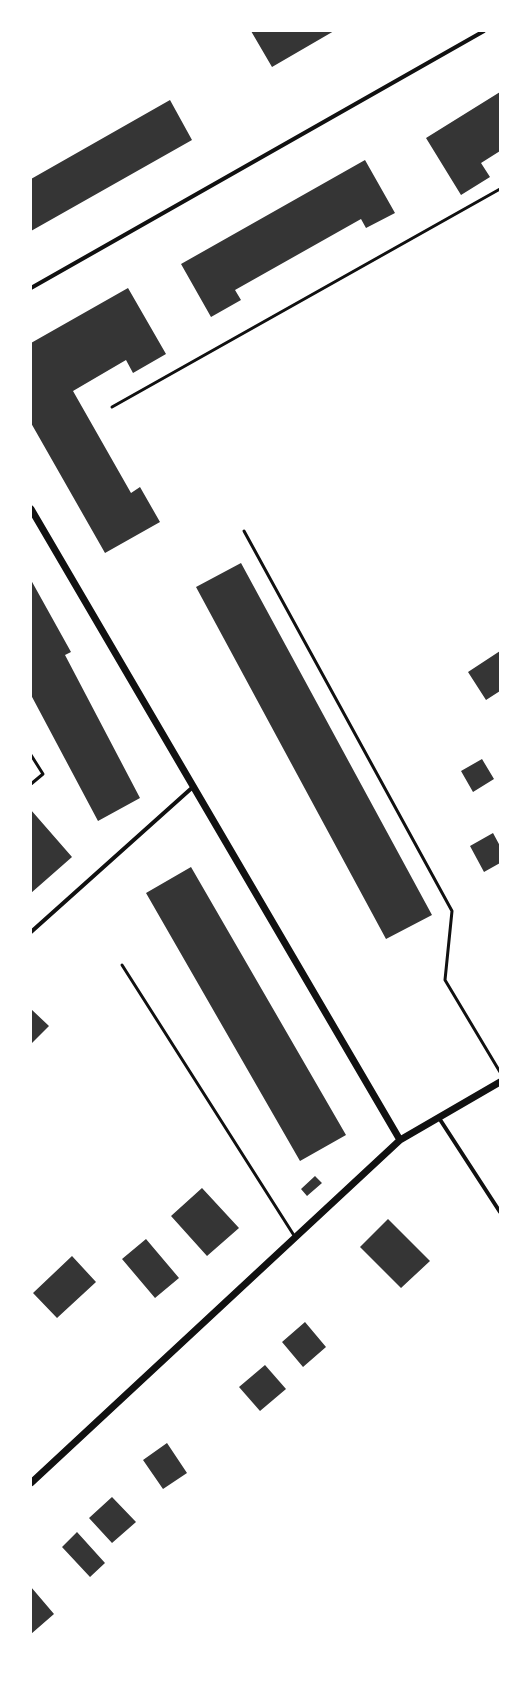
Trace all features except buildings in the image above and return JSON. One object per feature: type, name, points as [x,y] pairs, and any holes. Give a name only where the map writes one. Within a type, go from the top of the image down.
[{"type":"street","points":[[31,288],[484,31]]},
{"type":"street","points":[[31,509],[400,1140]]},
{"type":"street","points":[[31,932],[194,786]]},
{"type":"street","points":[[31,1483],[400,1140],[500,1082]]},
{"type":"street","points":[[439,1118],[500,1212]]},
{"type":"lane","points":[[112,407],[500,189]]},
{"type":"lane","points":[[244,531],[452,911],[445,980],[500,1072]]},
{"type":"lane","points":[[31,755],[43,774],[31,784]]},
{"type":"lane","points":[[122,965],[295,1238]]}]
